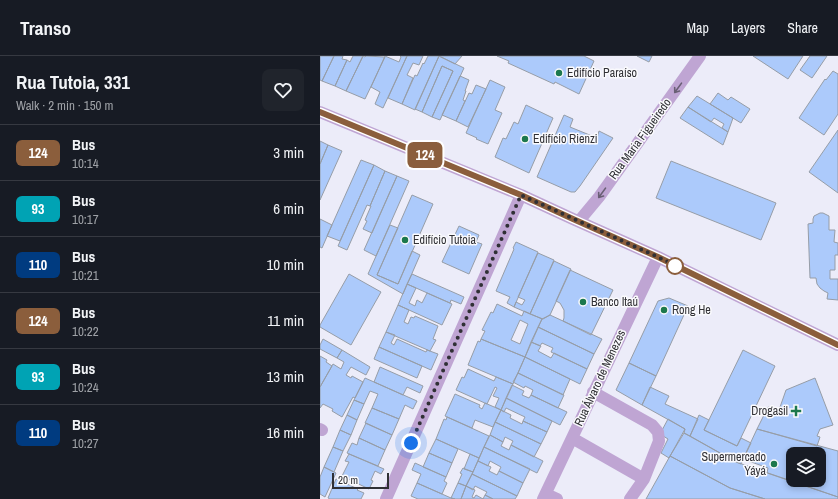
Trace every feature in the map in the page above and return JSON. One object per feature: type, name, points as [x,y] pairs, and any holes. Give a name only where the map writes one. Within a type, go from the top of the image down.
[{"type":"street","name":"Rua Maria Figueiredo","points":[[579,221],[599,197],[700,56]]},
{"type":"street","points":[[320,112],[521,195],[579,221],[658,257],[838,345]]},
{"type":"street","points":[[386,499],[521,195]]},
{"type":"street","name":"Rua Álvaro de Menezes","points":[[544,496],[658,257]]},
{"type":"street","points":[[593,392],[652,425],[658,432],[659,441],[644,479],[630,499]]},
{"type":"street","points":[[572,438],[644,479]]},
{"type":"street","points":[[544,496],[557,499]]},
{"type":"building","points":[[320,56],[334,56],[322,81],[320,80]]},
{"type":"building","points":[[334,56],[343,56],[342,59],[347,60],[335,86],[322,81]]},
{"type":"building","points":[[353,56],[363,56],[346,91],[335,86],[347,60],[350,62]]},
{"type":"building","points":[[363,56],[385,57],[365,99],[346,91]]},
{"type":"building","points":[[385,56],[399,62],[400,56],[407,56],[383,108],[375,104],[380,92],[371,87]]},
{"type":"building","points":[[407,56],[423,56],[419,65],[413,63],[407,75],[413,78],[402,104],[388,98]]},
{"type":"building","points":[[428,56],[439,56],[415,110],[402,104],[415,75],[417,76]]},
{"type":"building","points":[[439,56],[462,56],[455,64]]},
{"type":"building","points":[[439,56],[464,68],[440,120],[432,117],[453,71],[442,66],[422,112],[415,109]]},
{"type":"building","name":"Edifício Paraíso","points":[[497,56],[584,56],[594,61],[579,94],[555,82],[554,84],[508,63],[509,61]]},
{"type":"building","points":[[637,56],[652,56],[649,62]]},
{"type":"building","points":[[753,56],[803,56],[788,79]]},
{"type":"building","points":[[810,56],[827,56],[812,78],[800,70]]},
{"type":"building","points":[[442,66],[453,71],[432,117],[422,112]]},
{"type":"building","points":[[833,71],[838,74],[838,114],[824,135],[799,118],[825,79],[826,80]]},
{"type":"building","points":[[460,76],[469,80],[463,100],[465,101],[456,121],[442,115]]},
{"type":"building","points":[[490,80],[505,87],[495,110],[502,113],[488,144],[466,133]]},
{"type":"building","points":[[476,85],[486,89],[468,127],[456,121],[469,93],[472,94]]},
{"type":"building","points":[[718,93],[728,100],[731,97],[750,109],[741,123],[710,104]]},
{"type":"building","points":[[697,96],[733,118],[728,132],[722,128],[724,124],[714,118],[711,122],[688,107]]},
{"type":"building","name":"Edifício Rienzi","points":[[526,105],[553,118],[529,173],[495,157],[503,138],[506,139],[514,122],[518,124]]},
{"type":"building","points":[[688,107],[728,132],[723,145],[680,118]]},
{"type":"building","points":[[564,115],[573,119],[570,127],[597,138],[599,131],[613,138],[575,192],[571,192],[537,177]]},
{"type":"building","points":[[838,130],[838,193],[809,172]]},
{"type":"building","points":[[320,141],[328,145],[320,164]]},
{"type":"building","points":[[328,145],[342,151],[320,200],[320,164]]},
{"type":"building","points":[[361,160],[374,165],[340,241],[327,236]]},
{"type":"building","points":[[671,161],[776,203],[761,240],[656,198]]},
{"type":"building","points":[[374,165],[385,171],[370,206],[367,205],[347,250],[338,246]]},
{"type":"building","points":[[385,171],[397,176],[372,233],[363,229],[367,221],[365,220],[370,206]]},
{"type":"building","points":[[397,176],[409,181],[376,256],[364,250]]},
{"type":"building","name":"Edifício Tutoia","points":[[412,195],[433,204],[398,284],[377,275]]},
{"type":"building","points":[[820,213],[829,216],[829,230],[835,230],[834,242],[838,243],[838,255],[835,255],[835,270],[830,270],[830,279],[838,279],[838,300],[827,299],[828,293],[820,288],[817,284],[816,278],[810,278],[808,224],[813,223],[814,216]]},
{"type":"building","points":[[320,219],[332,225],[322,248],[320,247]]},
{"type":"building","points":[[390,225],[398,228],[377,275],[398,284],[412,251],[420,255],[403,294],[368,274]]},
{"type":"building","points":[[459,226],[479,235],[476,242],[482,244],[469,274],[442,262]]},
{"type":"building","points":[[516,242],[538,252],[514,307],[507,303],[510,297],[496,291]]},
{"type":"building","points":[[538,253],[554,260],[530,314],[514,307],[516,302],[522,305],[525,300],[518,297]]},
{"type":"building","points":[[554,261],[571,269],[550,315],[543,319],[530,314]]},
{"type":"building","name":"Banco Itaú","points":[[570,270],[613,290],[591,335],[563,321],[564,310],[560,303],[556,301]]},
{"type":"building","points":[[349,274],[381,292],[351,345],[320,327]]},
{"type":"building","points":[[412,274],[464,297],[461,304],[451,300],[450,303],[407,284]]},
{"type":"building","points":[[407,284],[416,288],[409,303],[415,306],[417,300],[422,303],[427,293],[452,304],[442,325],[398,305]]},
{"type":"building","points":[[669,298],[688,306],[656,376],[629,363],[658,301]]},
{"type":"building","points":[[497,304],[522,316],[524,311],[542,319],[525,357],[481,339],[485,331],[482,330],[491,312],[493,313]],"holes":[[[520,320],[528,324],[520,344],[511,340]]]},
{"type":"building","points":[[398,305],[409,310],[404,322],[408,324],[411,317],[414,318],[415,316],[438,326],[433,339],[436,340],[430,351],[386,332]]},
{"type":"building","points":[[550,315],[602,339],[594,354],[538,327],[542,319]]},
{"type":"building","points":[[538,327],[594,354],[587,369],[551,352],[553,348],[542,343],[540,346],[531,342]]},
{"type":"building","points":[[386,332],[395,335],[391,343],[394,345],[397,339],[426,352],[427,350],[438,354],[431,370],[379,347]]},
{"type":"building","points":[[323,339],[342,350],[337,358],[320,349]]},
{"type":"building","points":[[481,339],[525,357],[513,384],[468,365],[478,341],[480,342]]},
{"type":"building","points":[[531,342],[541,346],[538,351],[551,358],[554,353],[587,369],[580,384],[525,357]]},
{"type":"building","points":[[379,347],[422,366],[417,378],[374,359]]},
{"type":"building","points":[[342,350],[370,367],[366,375],[351,367],[346,375],[351,378],[352,376],[363,382],[355,398],[353,397],[342,417],[332,411],[333,409],[323,404],[320,408],[320,387],[333,364],[341,369],[344,362],[337,358]]},
{"type":"building","points":[[743,350],[775,366],[737,446],[704,430]]},
{"type":"building","points":[[320,356],[327,360],[326,362],[332,366],[320,387]]},
{"type":"building","points":[[525,357],[570,379],[563,395],[518,373]]},
{"type":"building","points":[[629,363],[656,376],[642,405],[616,390]]},
{"type":"building","points":[[380,367],[423,386],[420,393],[407,387],[403,395],[374,382]]},
{"type":"building","points":[[468,369],[494,381],[496,377],[513,384],[501,410],[495,407],[499,398],[493,396],[497,388],[495,387],[487,404],[456,390],[462,377],[464,378]]},
{"type":"building","points":[[518,373],[564,395],[558,408],[531,395],[533,390],[525,386],[524,388],[513,382]]},
{"type":"building","points":[[365,378],[417,401],[413,409],[405,405],[399,419],[372,408],[378,394],[370,391],[364,404],[354,400]]},
{"type":"building","points":[[815,378],[833,425],[820,429],[817,436],[820,437],[817,446],[757,429],[768,407],[779,410],[786,390]]},
{"type":"building","points":[[512,385],[524,391],[522,395],[529,398],[531,395],[567,412],[560,425],[506,398]]},
{"type":"building","points":[[650,387],[669,396],[665,404],[698,419],[690,436],[684,433],[685,429],[642,405]]},
{"type":"building","points":[[455,394],[480,405],[479,407],[482,409],[485,403],[501,410],[493,427],[475,420],[472,428],[445,416]]},
{"type":"building","points":[[506,398],[552,421],[547,432],[523,421],[525,417],[506,408],[504,412],[501,410]]},
{"type":"building","points":[[354,400],[364,404],[357,420],[347,415]]},
{"type":"building","points":[[372,408],[399,419],[392,435],[365,423]]},
{"type":"building","points":[[501,410],[511,415],[510,418],[522,424],[523,421],[547,432],[541,444],[495,422]]},
{"type":"building","points":[[347,415],[357,420],[351,435],[340,430]]},
{"type":"building","points":[[699,415],[709,420],[704,430],[737,446],[741,438],[751,443],[741,464],[690,436]]},
{"type":"building","points":[[447,417],[489,436],[479,458],[436,439],[444,419],[446,420]]},
{"type":"building","points":[[668,419],[685,429],[669,458],[661,453],[668,439],[660,434]]},
{"type":"building","points":[[495,422],[541,444],[534,457],[511,445],[513,441],[505,437],[503,442],[490,435]]},
{"type":"building","points":[[366,423],[392,435],[385,450],[359,438]]},
{"type":"building","name":"Supermercado Yáyá","points":[[757,429],[823,447],[786,447],[786,479],[767,473],[768,468],[743,459]]},
{"type":"building","points":[[340,430],[351,435],[343,451],[333,447]]},
{"type":"building","points":[[684,433],[736,462],[786,479],[786,487],[809,487],[838,497],[838,499],[765,499],[730,488],[670,456]]},
{"type":"building","points":[[490,435],[503,442],[501,446],[509,450],[511,445],[543,461],[537,473],[484,447]]},
{"type":"building","points":[[359,438],[385,450],[378,466],[347,453],[352,443],[357,445]]},
{"type":"building","points":[[436,439],[458,449],[452,463],[429,453]]},
{"type":"building","points":[[333,447],[343,451],[334,472],[324,467]]},
{"type":"building","points":[[484,447],[530,469],[523,483],[499,471],[501,467],[490,461],[488,466],[478,461]]},
{"type":"building","name":"Supermercado Yáyá","points":[[826,448],[838,451],[838,497],[808,487],[826,487]]},
{"type":"building","points":[[429,453],[452,463],[446,477],[423,467]]},
{"type":"building","points":[[349,454],[384,469],[381,474],[375,471],[371,480],[373,481],[369,489],[342,476],[349,462],[345,461]]},
{"type":"building","points":[[470,454],[479,458],[473,472],[464,469]]},
{"type":"building","points":[[670,456],[730,488],[765,499],[646,499]]},
{"type":"building","points":[[478,461],[491,467],[489,471],[497,475],[499,471],[523,483],[517,496],[472,474]]},
{"type":"building","points":[[415,463],[446,477],[444,481],[447,483],[442,494],[417,483],[421,474],[412,470]]},
{"type":"building","points":[[324,467],[336,473],[325,497],[320,494],[320,477]]},
{"type":"building","points":[[463,468],[473,472],[466,486],[458,483],[462,474],[460,473]]},
{"type":"building","points":[[472,474],[517,496],[515,499],[493,499],[485,495],[487,492],[475,486],[473,490],[466,486]]},
{"type":"building","points":[[336,479],[364,493],[361,499],[328,498]]},
{"type":"building","points":[[417,483],[455,499],[418,499],[411,496]]},
{"type":"building","points":[[458,483],[466,486],[461,499],[451,498]]},
{"type":"building","points":[[466,486],[475,490],[472,497],[474,498],[476,495],[483,499],[461,499]]},
{"type":"building","points":[[485,495],[493,499],[483,499]]},
{"type":"bus line","name":"124","points":[[320,112],[521,195],[658,257],[838,345]]},
{"type":"place","name":"Edifício Paraíso","points":[[559,73]]},
{"type":"place","name":"Edifício Rienzi","points":[[525,139]]},
{"type":"place","name":"Edifício Tutoia","points":[[405,240]]},
{"type":"place","name":"Banco Itaú","points":[[583,302]]},
{"type":"place","name":"Rong He","points":[[664,310]]},
{"type":"place","name":"Drogasil","points":[[796,411]]},
{"type":"place","name":"Supermercado Yáyá","points":[[774,464]]},
{"type":"route","points":[[411,443],[521,195],[675,266]]}]
